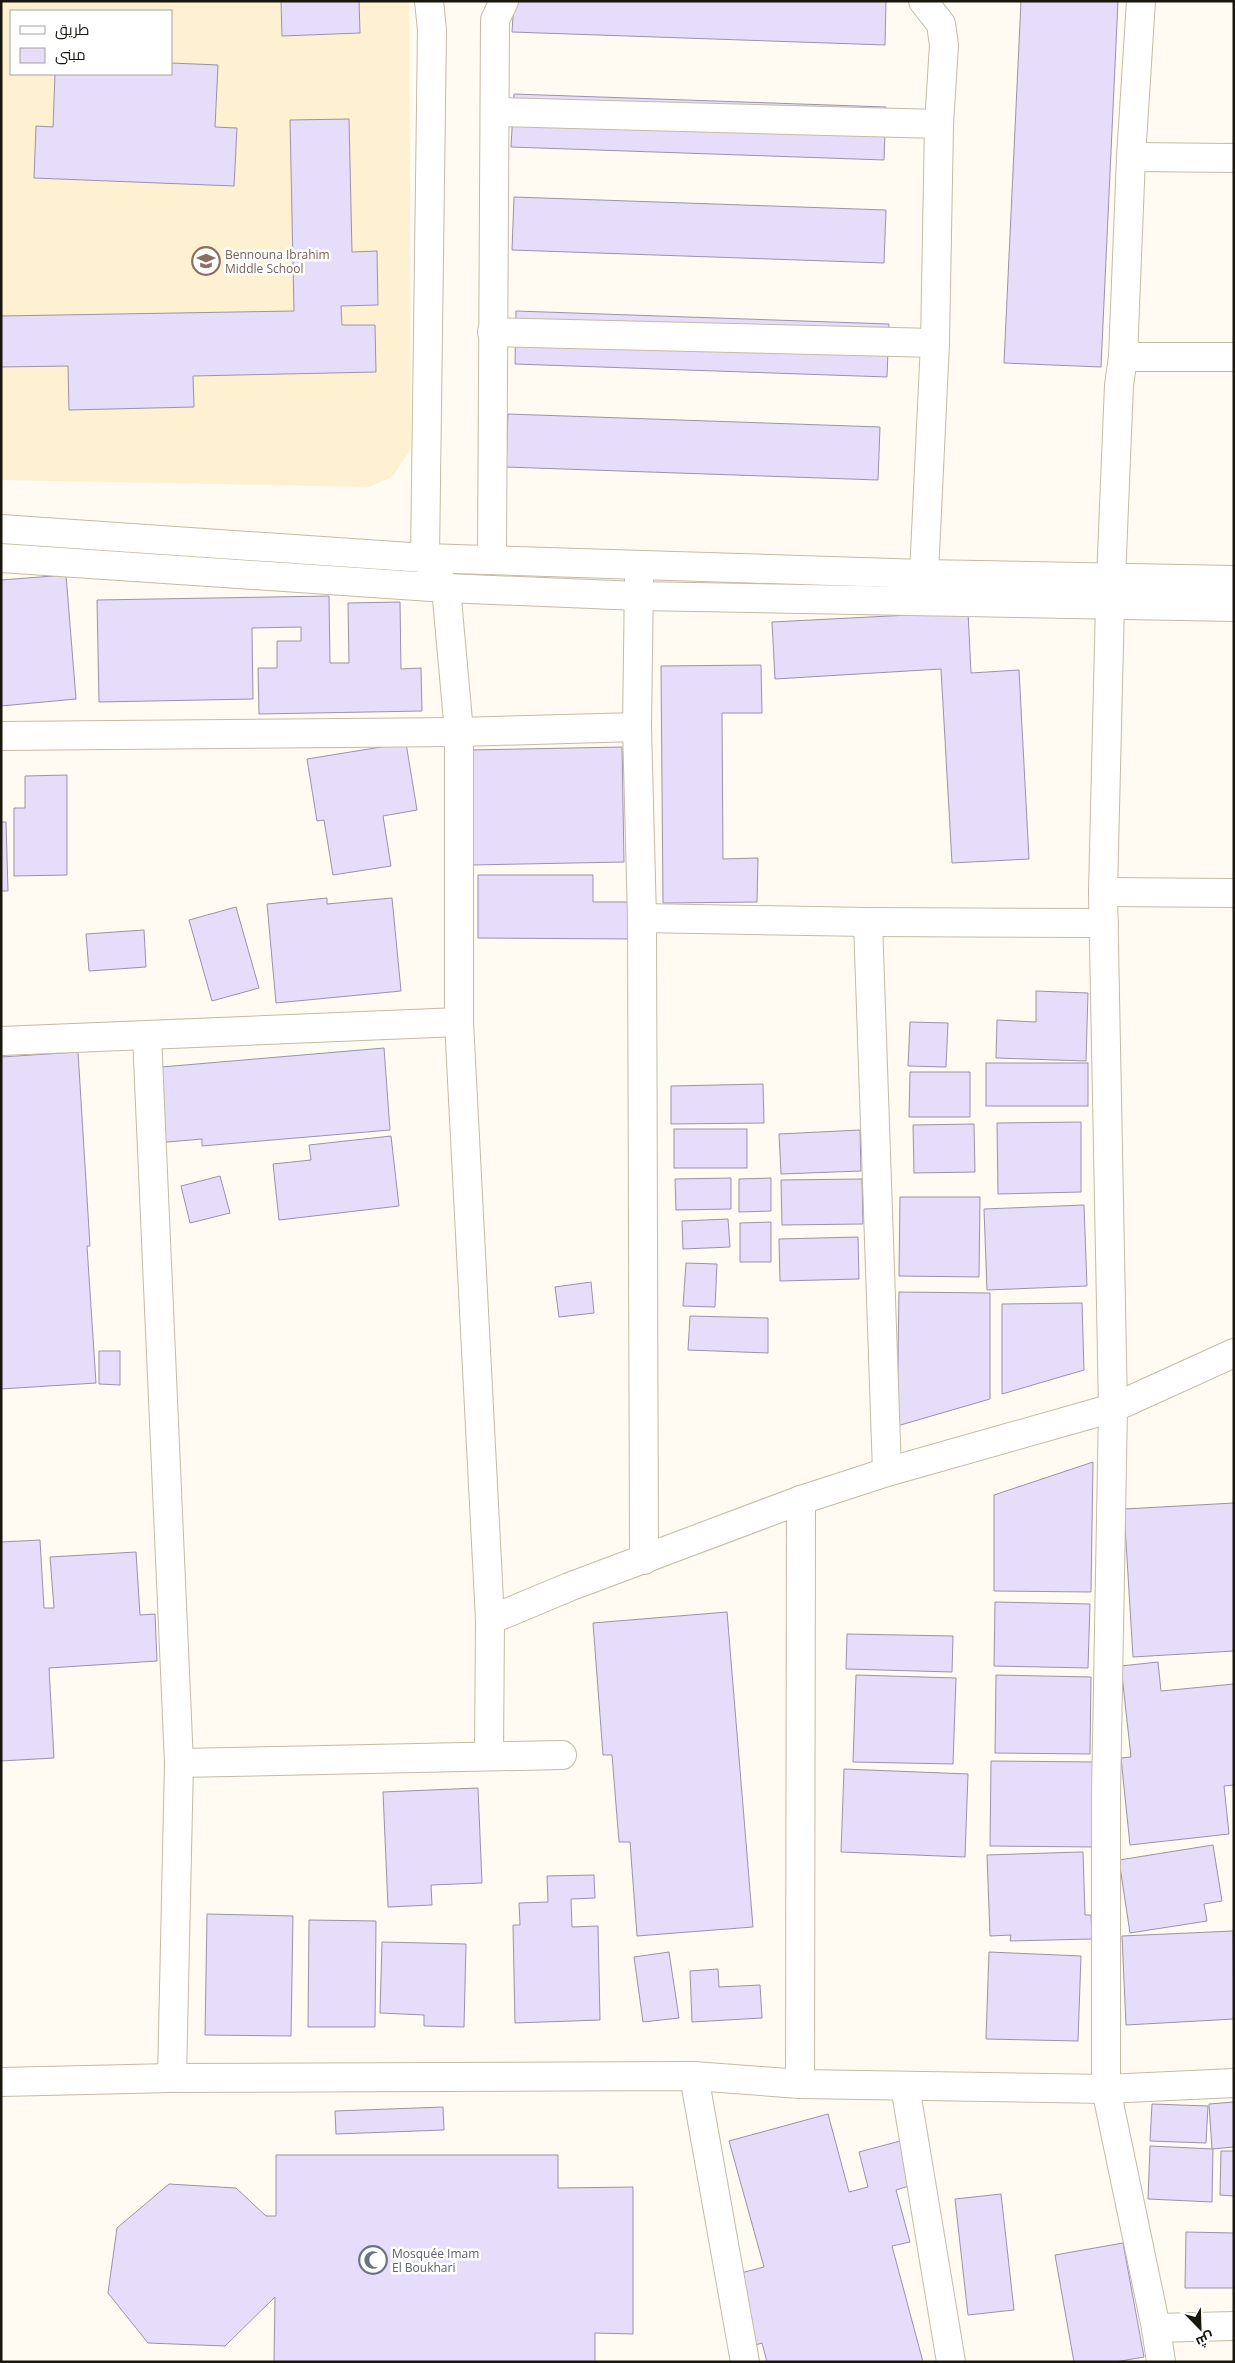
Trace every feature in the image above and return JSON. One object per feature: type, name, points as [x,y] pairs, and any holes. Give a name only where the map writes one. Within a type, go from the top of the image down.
[{"type":"street","points":[[429,1],[432,30],[425,558],[446,588],[459,732],[460,1022],[490,1620],[489,1756]]},
{"type":"street","points":[[492,559],[492,332],[496,112],[495,20],[504,1]]},
{"type":"street","points":[[923,1],[941,24],[944,45],[939,124],[935,344],[924,574]]},
{"type":"street","points":[[1141,1],[1131,157],[1123,357],[1119,385],[1110,591],[1103,892],[1113,1408],[1106,1796],[1106,2089],[1156,2328],[1161,2362]]},
{"type":"street","points":[[496,112],[939,124]]},
{"type":"street","points":[[1131,157],[1234,158]]},
{"type":"street","points":[[492,332],[935,344]]},
{"type":"street","points":[[1123,357],[1234,357]]},
{"type":"street","points":[[1,529],[425,558],[924,574],[1110,591],[1234,607]]},
{"type":"street","points":[[1,558],[446,588],[638,596],[1110,591],[1234,580]]},
{"type":"street","points":[[640,565],[637,727],[642,918],[644,1560]]},
{"type":"street","points":[[1,736],[459,732],[637,727]]},
{"type":"street","points":[[1103,892],[1234,893]]},
{"type":"street","points":[[642,918],[868,922],[1104,923]]},
{"type":"street","points":[[868,922],[887,1472]]},
{"type":"street","points":[[1,1041],[460,1022]]},
{"type":"street","points":[[147,1036],[179,1763],[172,2078]]},
{"type":"street","points":[[490,1620],[569,1587],[801,1500],[887,1472],[1113,1408],[1234,1353]]},
{"type":"street","points":[[800,2084],[801,1500]]},
{"type":"street","points":[[179,1763],[562,1755]]},
{"type":"street","points":[[1,2082],[172,2078],[694,2076],[800,2084],[1106,2089],[1234,2083]]},
{"type":"street","points":[[694,2076],[744,2362]]},
{"type":"street","points":[[905,2086],[951,2362]]},
{"type":"street","points":[[1156,2328],[1234,2326]]},
{"type":"shaded area","name":"Bennouna Ibrahim Middle School","points":[[1,1],[409,1],[411,449],[392,477],[369,487],[1,480]]},
{"type":"building","points":[[281,1],[359,1],[360,33],[282,36]]},
{"type":"building","points":[[514,1],[886,1],[885,45],[512,32]]},
{"type":"building","points":[[1021,1],[1118,1],[1101,367],[1004,363]]},
{"type":"building","points":[[172,63],[218,65],[215,127],[237,128],[234,186],[34,178],[36,126],[53,127],[55,75],[172,75]]},
{"type":"building","points":[[514,94],[886,107],[884,160],[511,147]]},
{"type":"building","points":[[349,119],[352,252],[377,251],[378,305],[341,306],[342,325],[375,325],[376,372],[193,376],[194,407],[69,410],[68,366],[1,367],[1,316],[294,311],[290,120]]},
{"type":"building","points":[[514,197],[886,210],[884,263],[512,250]]},
{"type":"building","points":[[516,311],[889,324],[887,377],[515,364]]},
{"type":"building","points":[[508,414],[880,427],[878,480],[506,467]]},
{"type":"building","points":[[66,575],[76,699],[1,706],[1,580]]},
{"type":"building","points":[[329,596],[330,663],[349,663],[348,603],[400,602],[401,669],[421,668],[422,711],[259,714],[258,668],[277,668],[277,641],[301,641],[301,627],[252,628],[253,699],[99,702],[97,600]]},
{"type":"building","points":[[968,612],[971,673],[1019,670],[1029,859],[952,863],[941,669],[775,679],[772,622]]},
{"type":"building","points":[[761,665],[762,713],[722,713],[723,859],[758,858],[757,902],[663,903],[661,666]]},
{"type":"building","points":[[406,743],[417,810],[383,816],[391,866],[333,875],[324,820],[317,821],[307,759]]},
{"type":"building","points":[[622,747],[624,862],[472,865],[470,750]]},
{"type":"building","points":[[67,775],[67,875],[14,876],[14,808],[25,808],[25,776]]},
{"type":"building","points":[[1,822],[6,822],[8,891],[1,891]]},
{"type":"building","points":[[478,875],[593,875],[593,902],[632,902],[632,939],[478,938]]},
{"type":"building","points":[[327,898],[327,904],[392,898],[401,991],[276,1003],[267,904]]},
{"type":"building","points":[[236,907],[259,988],[212,1001],[189,920]]},
{"type":"building","points":[[144,930],[146,967],[89,971],[86,934]]},
{"type":"building","points":[[1036,991],[1088,993],[1086,1061],[996,1058],[997,1020],[1036,1022]]},
{"type":"building","points":[[910,1022],[948,1023],[946,1067],[908,1066]]},
{"type":"building","points":[[384,1048],[390,1130],[202,1146],[202,1139],[156,1143],[150,1068]]},
{"type":"building","points":[[78,1052],[90,1246],[87,1246],[96,1383],[1,1389],[1,1057]]},
{"type":"building","points":[[986,1063],[1088,1063],[1088,1106],[986,1106]]},
{"type":"building","points":[[910,1072],[970,1072],[970,1117],[909,1117]]},
{"type":"building","points":[[763,1084],[764,1123],[671,1124],[671,1086]]},
{"type":"building","points":[[1081,1122],[1081,1192],[998,1194],[997,1123]]},
{"type":"building","points":[[974,1124],[975,1172],[914,1173],[913,1125]]},
{"type":"building","points":[[674,1129],[747,1129],[747,1168],[674,1168]]},
{"type":"building","points":[[860,1130],[861,1171],[781,1174],[779,1134]]},
{"type":"building","points":[[391,1136],[399,1206],[279,1220],[273,1164],[311,1160],[309,1145]]},
{"type":"building","points":[[220,1176],[230,1213],[190,1223],[181,1186]]},
{"type":"building","points":[[731,1178],[731,1209],[676,1210],[675,1179]]},
{"type":"building","points":[[771,1178],[771,1211],[739,1212],[739,1179]]},
{"type":"building","points":[[862,1179],[863,1224],[782,1225],[781,1180]]},
{"type":"building","points":[[900,1197],[980,1197],[979,1277],[899,1276]]},
{"type":"building","points":[[1084,1205],[1087,1286],[987,1290],[984,1209]]},
{"type":"building","points":[[728,1219],[730,1247],[683,1249],[682,1221]]},
{"type":"building","points":[[771,1222],[771,1262],[740,1262],[740,1223]]},
{"type":"building","points":[[858,1237],[859,1279],[780,1281],[779,1239]]},
{"type":"building","points":[[686,1263],[717,1264],[715,1307],[683,1306]]},
{"type":"building","points":[[591,1282],[594,1313],[559,1317],[555,1287]]},
{"type":"building","points":[[899,1292],[990,1293],[990,1399],[897,1426]]},
{"type":"building","points":[[1082,1303],[1084,1370],[1002,1394],[1002,1304]]},
{"type":"building","points":[[690,1316],[768,1318],[768,1353],[688,1350]]},
{"type":"building","points":[[99,1351],[120,1351],[120,1385],[99,1384]]},
{"type":"building","points":[[1093,1462],[1091,1592],[994,1591],[994,1495]]},
{"type":"building","points":[[1234,1503],[1234,1651],[1133,1657],[1124,1509]]},
{"type":"building","points":[[40,1540],[44,1608],[54,1608],[50,1557],[136,1552],[140,1615],[155,1614],[157,1661],[49,1668],[54,1758],[1,1761],[1,1542]]},
{"type":"building","points":[[995,1602],[1090,1604],[1088,1668],[994,1666]]},
{"type":"building","points":[[727,1612],[753,1927],[637,1936],[630,1842],[619,1842],[612,1755],[603,1755],[593,1623]]},
{"type":"building","points":[[847,1634],[953,1636],[952,1672],[846,1669]]},
{"type":"building","points":[[1158,1662],[1161,1691],[1234,1684],[1234,1785],[1224,1786],[1229,1834],[1130,1845],[1121,1758],[1131,1757],[1121,1666]]},
{"type":"building","points":[[856,1675],[956,1678],[953,1764],[853,1762]]},
{"type":"building","points":[[996,1675],[1091,1677],[1090,1754],[995,1753]]},
{"type":"building","points":[[991,1761],[1096,1762],[1095,1847],[990,1846]]},
{"type":"building","points":[[844,1769],[968,1774],[965,1857],[841,1852]]},
{"type":"building","points":[[478,1788],[482,1883],[431,1885],[432,1905],[388,1907],[383,1792]]},
{"type":"building","points":[[1213,1845],[1222,1901],[1204,1904],[1207,1921],[1130,1933],[1119,1860]]},
{"type":"building","points":[[1083,1852],[1085,1915],[1091,1915],[1092,1939],[1010,1941],[1011,1935],[990,1936],[987,1855]]},
{"type":"building","points":[[594,1875],[595,1898],[571,1899],[572,1927],[598,1926],[600,2020],[515,2023],[513,1925],[520,1925],[519,1903],[548,1902],[547,1876]]},
{"type":"building","points":[[207,1914],[293,1916],[291,2036],[205,2035]]},
{"type":"building","points":[[309,1920],[376,1921],[375,2027],[308,2027]]},
{"type":"building","points":[[1233,1931],[1234,2019],[1126,2025],[1122,1936]]},
{"type":"building","points":[[382,1942],[466,1944],[464,2027],[424,2026],[424,2015],[380,2013]]},
{"type":"building","points":[[669,1952],[679,2018],[643,2022],[634,1957]]},
{"type":"building","points":[[989,1952],[1081,1956],[1078,2041],[986,2039]]},
{"type":"building","points":[[718,1969],[719,1987],[760,1985],[762,2018],[692,2022],[690,1971]]},
{"type":"building","points":[[1234,2102],[1234,2147],[1212,2149],[1209,2104]]},
{"type":"building","points":[[1152,2104],[1208,2106],[1206,2143],[1150,2141]]},
{"type":"building","points":[[443,2107],[444,2130],[336,2134],[335,2111]]},
{"type":"building","points":[[828,2114],[849,2192],[868,2187],[859,2152],[900,2141],[912,2185],[896,2190],[910,2242],[892,2246],[923,2362],[767,2362],[762,2343],[752,2346],[733,2275],[764,2267],[729,2141]]},
{"type":"building","points":[[1150,2146],[1213,2149],[1212,2202],[1148,2199]]},
{"type":"building","points":[[1221,2151],[1234,2151],[1234,2196],[1220,2195]]},
{"type":"building","name":"Mosquée Imam El Boukhari","points":[[276,2155],[558,2155],[558,2188],[633,2187],[633,2334],[595,2333],[595,2362],[274,2362],[275,2297],[225,2346],[148,2343],[108,2293],[117,2228],[169,2184],[236,2188],[266,2216],[276,2216]]},
{"type":"building","points":[[1001,2194],[1014,2310],[968,2315],[955,2199]]},
{"type":"building","points":[[1186,2232],[1234,2233],[1234,2288],[1185,2288]]},
{"type":"building","points":[[1123,2243],[1144,2357],[1115,2362],[1074,2362],[1055,2255]]},
{"type":"place","name":"Bennouna Ibrahim Middle School","points":[[206,261]]},
{"type":"place","name":"Mosquée Imam El Boukhari","points":[[373,2260]]}]
